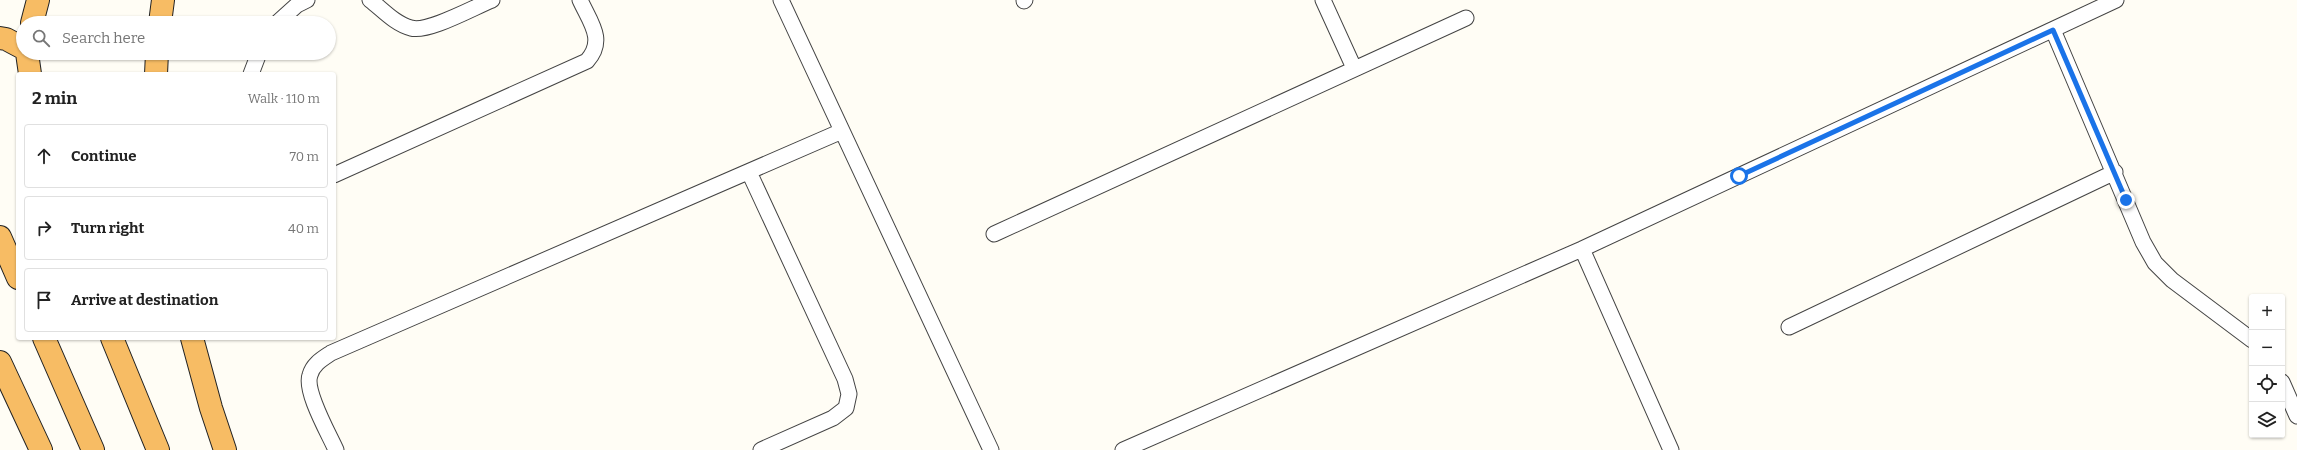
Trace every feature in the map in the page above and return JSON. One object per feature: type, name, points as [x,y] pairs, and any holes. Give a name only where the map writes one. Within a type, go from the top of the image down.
[{"type":"highway","points":[[34,16],[38,0]]},
{"type":"highway","points":[[161,16],[163,0]]},
{"type":"highway","points":[[0,38],[6,38],[16,44]]},
{"type":"highway","points":[[28,60],[30,72]]},
{"type":"highway","points":[[0,237],[16,273]]},
{"type":"highway","points":[[45,340],[93,450]]},
{"type":"highway","points":[[113,340],[158,450]]},
{"type":"highway","points":[[193,340],[211,408],[225,450]]},
{"type":"highway","points":[[0,362],[41,450]]},
{"type":"lane","points":[[285,16],[297,5],[307,0]]},
{"type":"lane","points":[[370,0],[396,20],[411,28],[426,28],[492,0]]},
{"type":"lane","points":[[336,174],[586,61],[594,53],[597,42],[595,31],[580,0]]},
{"type":"lane","points":[[780,0],[991,450]]},
{"type":"lane","points":[[1323,0],[1354,68]]},
{"type":"lane","points":[[1123,450],[1582,249],[2053,30],[2114,0]]},
{"type":"lane","points":[[994,234],[1466,18]]},
{"type":"lane","points":[[2053,30],[2115,172],[2143,242],[2155,263],[2172,280],[2249,338]]},
{"type":"lane","points":[[252,72],[256,60]]},
{"type":"lane","points":[[336,450],[310,391],[309,376],[316,363],[331,353],[842,131]]},
{"type":"lane","points":[[749,172],[845,380],[849,394],[846,408],[833,418],[761,450]]},
{"type":"lane","points":[[1789,327],[2115,172]]},
{"type":"lane","points":[[1582,249],[1671,450]]},
{"type":"lane","points":[[2285,389],[2297,416]]},
{"type":"route","points":[[1739,176],[2053,30],[2126,200]]}]
